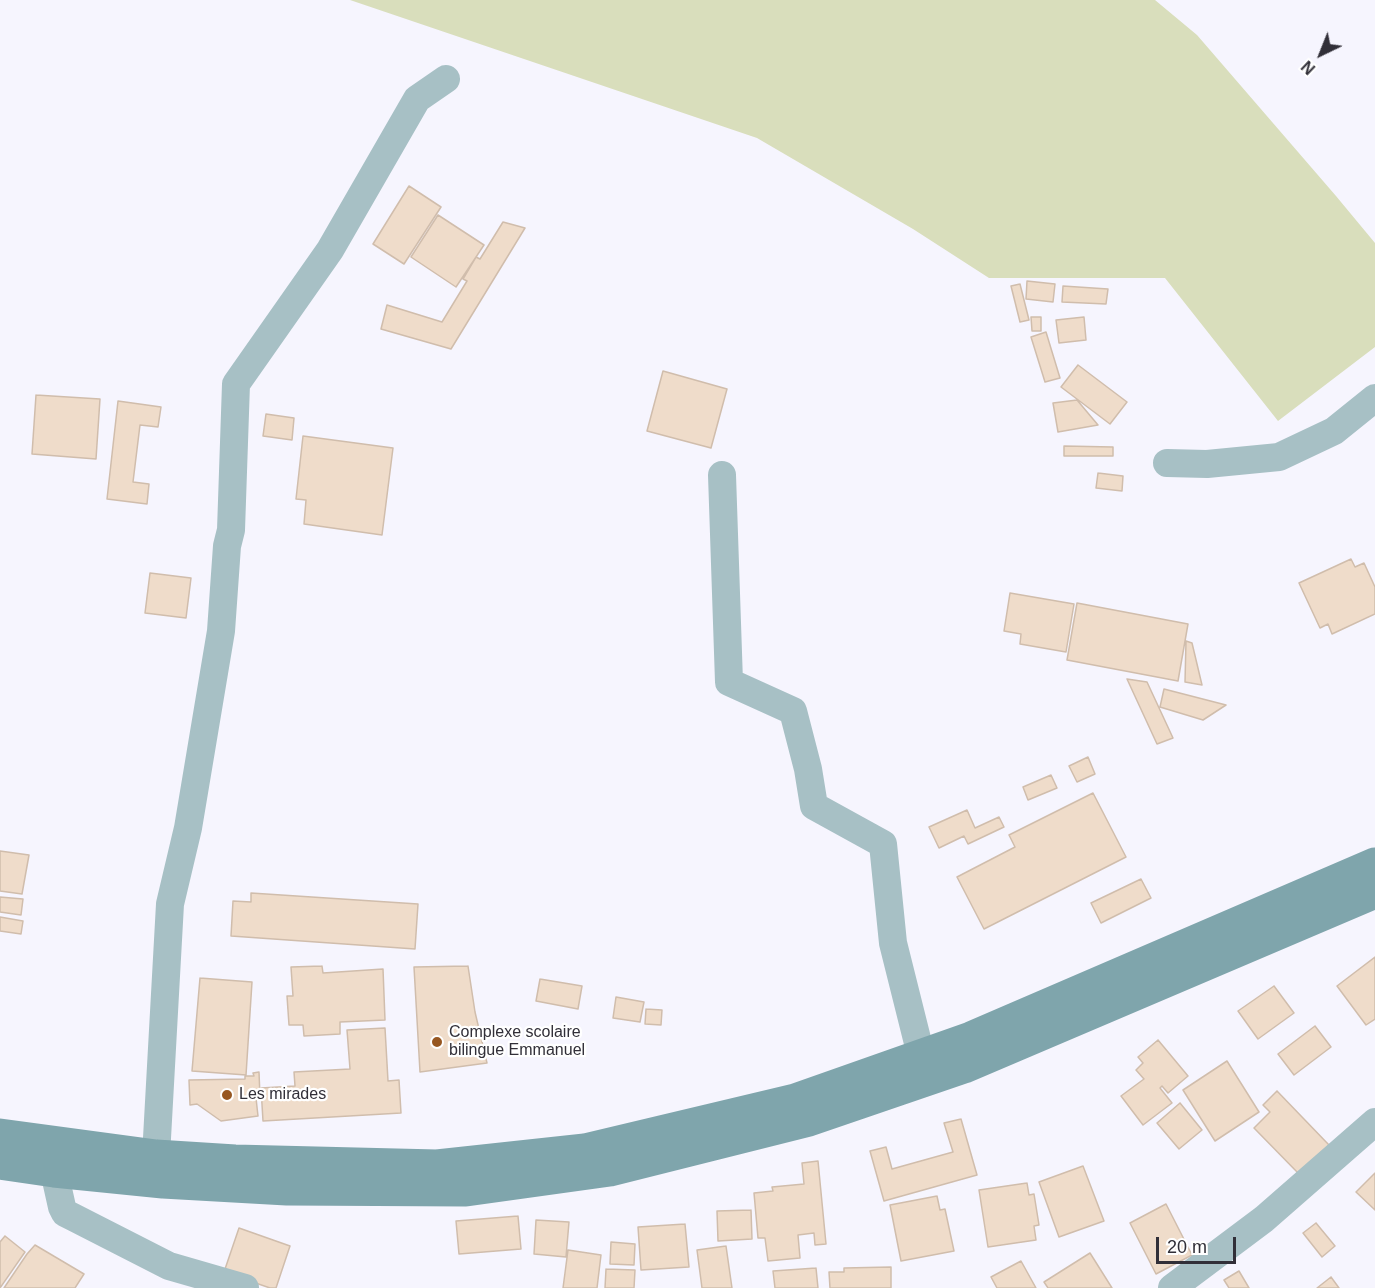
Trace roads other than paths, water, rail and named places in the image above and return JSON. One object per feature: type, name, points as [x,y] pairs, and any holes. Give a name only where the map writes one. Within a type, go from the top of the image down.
[{"type":"main road","points":[[0,1135],[156,1156],[235,1161],[437,1166],[585,1149],[795,1100],[921,1055],[981,1033],[1375,864]]},
{"type":"main road","points":[[0,1163],[163,1182],[265,1188],[466,1190],[610,1170],[808,1120],[964,1067],[1375,892]]},
{"type":"street","points":[[156,1156],[170,904],[188,828],[221,631],[227,546],[231,531],[236,384],[330,250],[417,99],[446,79]]},
{"type":"street","points":[[1167,463],[1207,464],[1279,457],[1334,431],[1375,398]]},
{"type":"street","points":[[722,475],[729,682],[793,711],[808,769],[814,806],[883,844],[893,943],[921,1055]]},
{"type":"street","points":[[1172,1288],[1264,1219],[1375,1122]]},
{"type":"street","points":[[54,1171],[65,1213],[166,1277],[245,1288]]},
{"type":"place","name":"Complexe scolaire bilingue Emmanuel","points":[[437,1042]]},
{"type":"place","name":"Les mirades","points":[[227,1095]]}]
